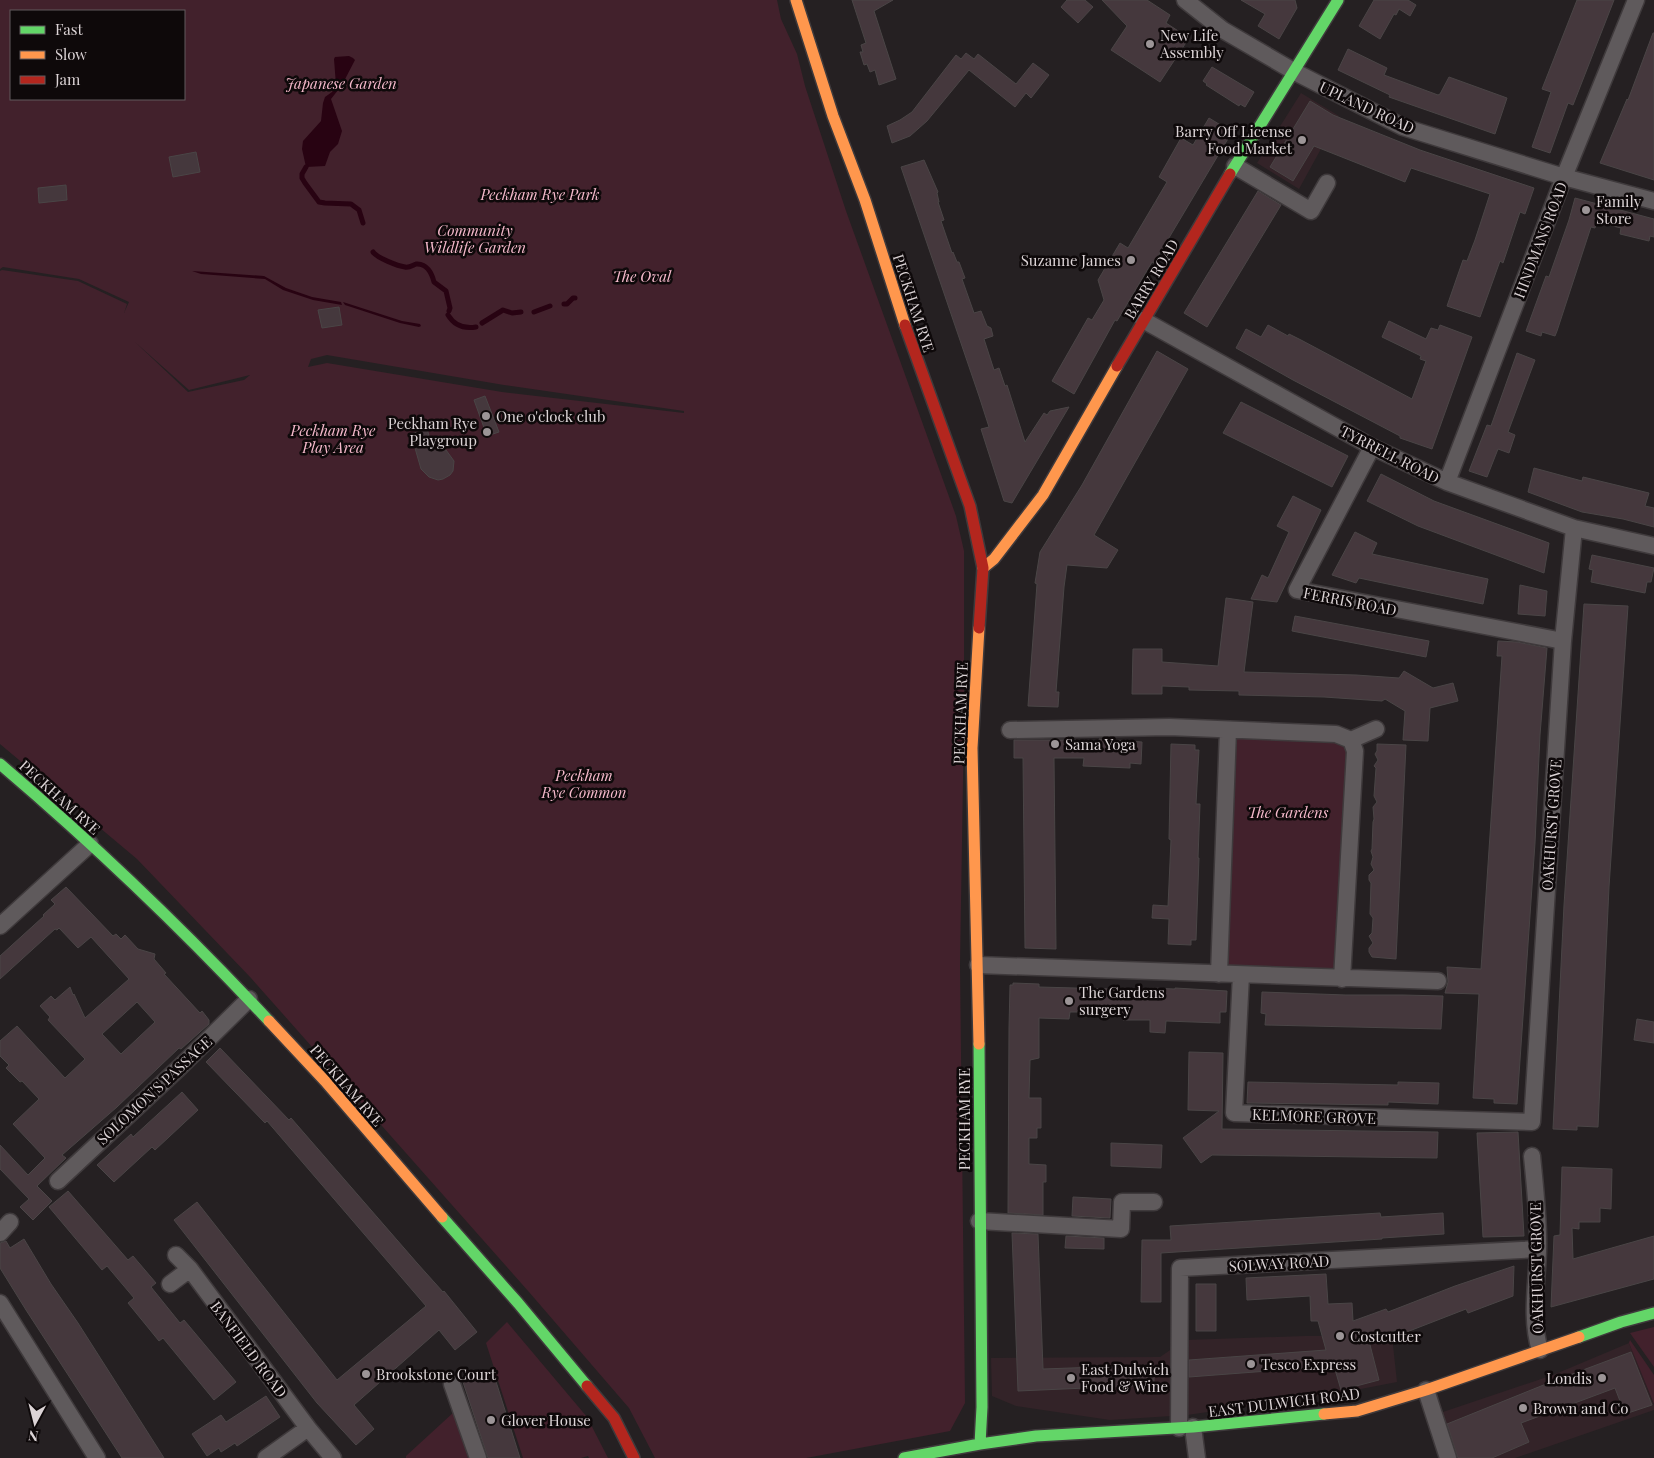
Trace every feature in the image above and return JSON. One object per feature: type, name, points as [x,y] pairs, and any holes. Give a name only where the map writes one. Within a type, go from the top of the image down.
[{"type":"main road","name":"PECKHAM RYE","points":[[796,0],[833,116],[865,200],[911,345],[970,506],[983,568],[972,748],[978,965],[982,1406],[980,1444],[977,1458]]},
{"type":"main road","name":"BARRY ROAD","points":[[983,568],[994,559],[1043,495],[1143,320],[1272,105],[1338,0]]},
{"type":"main road","name":"PECKHAM RYE","points":[[0,764],[90,844],[147,898],[249,999],[325,1082],[524,1310],[614,1418],[634,1458]]},
{"type":"main road","name":"EAST DULWICH ROAD","points":[[904,1458],[980,1444],[1056,1434],[1186,1428],[1357,1411],[1426,1390],[1621,1322],[1654,1313]]},
{"type":"street","name":"UPLAND ROAD","points":[[1185,0],[1223,30],[1294,72],[1403,127],[1564,177],[1654,201]]},
{"type":"street","name":"HINDMANS ROAD","points":[[1447,482],[1564,177],[1636,0]]},
{"type":"street","points":[[1235,166],[1311,211],[1327,183]]},
{"type":"street","name":"TYRRELL ROAD","points":[[1143,320],[1372,447],[1447,482],[1574,528],[1654,546]]},
{"type":"street","name":"FERRIS ROAD","points":[[1372,447],[1297,590],[1564,641]]},
{"type":"street","name":"OAKHURST GROVE","points":[[1532,1122],[1564,641],[1574,528]]},
{"type":"street","points":[[1010,730],[1169,727],[1336,734],[1351,740],[1376,729]]},
{"type":"street","points":[[1219,974],[1228,730]]},
{"type":"street","points":[[1342,979],[1355,751],[1351,740]]},
{"type":"street","points":[[0,926],[90,844]]},
{"type":"street","points":[[978,965],[1438,981]]},
{"type":"street","name":"KELMORE GROVE","points":[[1240,975],[1234,1114],[1532,1122]]},
{"type":"street","name":"SOLOMON'S PASSAGE","points":[[58,1181],[249,999]]},
{"type":"street","name":"OAKHURST GROVE","points":[[1532,1156],[1538,1249],[1534,1320],[1540,1350]]},
{"type":"street","points":[[979,1221],[1121,1229],[1122,1202],[1154,1202]]},
{"type":"street","name":"SOLWAY ROAD","points":[[1186,1428],[1180,1268],[1538,1249]]},
{"type":"street","name":"BANFIELD ROAD","points":[[176,1255],[190,1269],[308,1428],[333,1458]]},
{"type":"street","points":[[170,1284],[190,1269]]},
{"type":"street","points":[[0,1303],[97,1458]]},
{"type":"street","points":[[452,1384],[478,1458]]},
{"type":"street","points":[[1426,1390],[1448,1458]]},
{"type":"street","points":[[266,1458],[308,1428]]},
{"type":"street","points":[[1186,1428],[1197,1458]]},
{"type":"shaded area","points":[[349,56],[355,60],[342,85],[331,99],[342,131],[338,144],[330,152],[325,166],[306,167],[302,149],[303,141],[321,121],[325,97],[332,92],[336,85],[334,59],[335,57]]},
{"type":"shaded area","points":[[1301,93],[1339,116],[1299,189],[1257,163]]},
{"type":"shaded area","points":[[192,271],[264,276],[286,288],[312,297],[341,302],[342,305],[313,300],[283,290],[265,279],[201,274]]},
{"type":"shaded area","points":[[343,302],[402,321],[420,324],[421,326],[400,323],[345,305]]},
{"type":"shaded area","points":[[1305,1336],[1392,1336],[1397,1382],[1340,1393],[1187,1415],[1110,1420],[1016,1406],[992,1396],[991,1358],[1160,1357],[1185,1340]]},
{"type":"shaded area","points":[[1629,1343],[1654,1410],[1515,1458],[1451,1458],[1437,1414],[1553,1375]]},
{"type":"green space","name":"Peckham Rye Common","points":[[0,0],[777,0],[781,19],[797,54],[805,86],[846,211],[956,516],[964,551],[964,718],[960,965],[965,1403],[950,1431],[806,1458],[655,1458],[629,1408],[251,978],[137,859],[0,744],[0,271],[78,281],[127,304],[124,313],[129,302],[79,279],[3,267],[0,269]],"holes":[[[135,342],[189,390],[250,375],[244,380],[188,392]],[[327,355],[504,385],[684,411],[684,413],[502,392],[327,363],[308,367],[311,359]]]},
{"type":"green space","name":"The Gardens","points":[[1233,735],[1334,739],[1346,743],[1349,753],[1339,974],[1223,969]]},
{"type":"green space","points":[[507,1322],[587,1417],[608,1458],[589,1458],[588,1456],[581,1458],[523,1458],[486,1343]]},
{"type":"green space","points":[[1654,1327],[1654,1367],[1630,1333]]},
{"type":"green space","points":[[1630,1340],[1654,1375],[1654,1404],[1629,1343]]},
{"type":"green space","points":[[454,1412],[468,1458],[406,1458],[406,1456]]},
{"type":"building","points":[[852,0],[893,0],[874,11],[896,79],[879,85],[875,70],[870,72],[867,64],[864,65],[860,52],[863,52],[861,45],[866,43]]},
{"type":"building","points":[[1067,0],[1085,0],[1093,7],[1078,23],[1061,7]]},
{"type":"building","name":"New Life Assembly","points":[[1102,0],[1147,0],[1170,15],[1166,23],[1189,38],[1160,82],[1111,50],[1127,26]]},
{"type":"building","points":[[1241,0],[1295,0],[1297,8],[1279,39],[1258,26],[1265,14]]},
{"type":"building","points":[[1374,0],[1408,0],[1416,5],[1410,16],[1399,9],[1396,15],[1394,14],[1380,39],[1359,26]]},
{"type":"building","points":[[1577,0],[1614,0],[1573,105],[1568,103],[1550,153],[1532,147],[1551,92],[1542,89]]},
{"type":"building","points":[[1653,33],[1654,180],[1600,163],[1628,100]]},
{"type":"building","points":[[1348,49],[1387,68],[1384,75],[1438,95],[1449,77],[1507,98],[1495,134],[1389,97],[1390,95],[1338,70]]},
{"type":"building","points":[[966,53],[974,59],[978,54],[1016,84],[1033,63],[1049,75],[1031,98],[1026,93],[1015,107],[969,70],[927,121],[910,136],[892,143],[887,126],[912,112],[956,55],[961,59]]},
{"type":"building","points":[[1212,67],[1254,92],[1245,107],[1240,104],[1239,106],[1206,85],[1203,81]]},
{"type":"building","points":[[1310,101],[1333,115],[1420,150],[1534,188],[1525,214],[1520,212],[1503,263],[1500,261],[1480,317],[1447,306],[1463,260],[1467,261],[1490,194],[1411,168],[1405,182],[1314,146],[1293,181],[1270,167]]},
{"type":"building","points":[[1209,118],[1232,132],[1154,263],[1152,262],[1117,321],[1115,320],[1074,394],[1052,381],[1088,318],[1092,320],[1104,300],[1098,280],[1120,243],[1128,248],[1167,182],[1159,177],[1181,138],[1193,145]]},
{"type":"building","points":[[196,152],[200,172],[173,177],[169,157]]},
{"type":"building","points":[[924,160],[938,192],[938,202],[944,220],[941,221],[952,253],[957,262],[959,262],[965,278],[962,279],[974,313],[981,311],[987,326],[991,328],[993,336],[984,339],[994,370],[999,368],[1005,386],[1007,385],[1025,442],[1044,413],[1047,415],[1050,411],[1069,407],[1012,503],[1004,501],[981,429],[989,427],[901,167]]},
{"type":"building","points":[[66,185],[67,200],[39,203],[38,188]]},
{"type":"building","points":[[1258,191],[1281,205],[1207,327],[1184,313]]},
{"type":"building","points":[[1575,198],[1654,219],[1654,237],[1650,236],[1649,241],[1620,234],[1621,228],[1597,222],[1595,228],[1591,227],[1555,336],[1542,332],[1541,336],[1526,331],[1546,276],[1549,277]]},
{"type":"building","points":[[339,307],[342,325],[322,328],[318,310]]},
{"type":"building","points":[[1389,321],[1426,339],[1431,328],[1438,330],[1440,325],[1472,337],[1432,449],[1400,438],[1400,436],[1236,348],[1246,329],[1261,337],[1268,325],[1288,336],[1289,334],[1301,340],[1412,399],[1426,361],[1420,359],[1421,356],[1382,337]]},
{"type":"building","points":[[1157,351],[1188,369],[1094,535],[1118,550],[1107,568],[1067,565],[1056,692],[1059,692],[1058,707],[1028,706],[1037,584],[1035,583],[1040,552],[1082,485]]},
{"type":"building","points":[[1517,353],[1535,360],[1508,432],[1515,435],[1509,453],[1498,449],[1487,477],[1469,471],[1487,425],[1491,426]]},
{"type":"building","name":"One o'clock club","points":[[485,396],[499,432],[487,436],[474,400]]},
{"type":"building","points":[[1241,402],[1348,456],[1332,487],[1223,433]]},
{"type":"building","points":[[427,429],[433,448],[446,450],[454,461],[453,471],[443,479],[438,480],[429,477],[421,469],[411,434]]},
{"type":"building","points":[[1534,468],[1582,481],[1583,477],[1649,493],[1645,506],[1654,508],[1654,527],[1623,519],[1582,512],[1528,492]]},
{"type":"building","points":[[1381,474],[1434,501],[1549,543],[1544,573],[1418,526],[1367,501]]},
{"type":"building","points":[[1293,496],[1321,510],[1277,602],[1251,599],[1262,575],[1268,578],[1289,532],[1277,526]]},
{"type":"building","points":[[1355,532],[1377,543],[1372,554],[1488,579],[1483,604],[1359,578],[1356,583],[1332,575]]},
{"type":"building","points":[[1592,555],[1654,568],[1651,582],[1647,582],[1645,593],[1591,582],[1593,570],[1589,569]]},
{"type":"building","points":[[1520,585],[1547,591],[1545,616],[1518,614]]},
{"type":"building","points":[[1226,598],[1253,602],[1244,672],[1399,678],[1404,671],[1433,688],[1453,683],[1458,701],[1430,708],[1428,741],[1403,740],[1405,711],[1385,699],[1382,701],[1324,697],[1239,695],[1239,691],[1189,690],[1189,687],[1162,686],[1162,694],[1132,694],[1133,649],[1162,649],[1162,662],[1218,666]]},
{"type":"building","points":[[1584,604],[1628,606],[1609,887],[1598,1127],[1577,1126],[1577,1130],[1553,1129],[1564,905]]},
{"type":"building","points":[[1295,616],[1429,641],[1426,657],[1292,631]]},
{"type":"building","points":[[1498,641],[1517,642],[1547,648],[1517,1104],[1494,1103],[1494,1099],[1473,1098],[1479,994],[1445,993],[1448,982],[1447,967],[1481,969],[1502,656],[1497,656]]},
{"type":"building","points":[[1099,739],[1142,742],[1141,764],[1130,763],[1130,768],[1083,766],[1084,758],[1054,758],[1056,949],[1025,948],[1023,758],[1014,758],[1014,740],[1099,742]]},
{"type":"building","points":[[1171,744],[1195,745],[1195,750],[1199,750],[1196,804],[1200,804],[1196,940],[1191,940],[1191,945],[1168,944],[1169,919],[1152,918],[1153,905],[1168,906],[1171,840],[1169,839]]},
{"type":"building","points":[[1377,744],[1406,745],[1396,959],[1372,957],[1369,952],[1369,948],[1373,943],[1369,936],[1372,933],[1373,918],[1370,914],[1371,883],[1369,875],[1374,870],[1371,864],[1373,857],[1371,851],[1374,819],[1373,807],[1377,802],[1374,796],[1376,768],[1374,766],[1378,760],[1375,754]]},
{"type":"building","points":[[66,887],[113,936],[116,934],[121,939],[125,935],[138,949],[155,954],[154,959],[166,973],[164,974],[200,1013],[202,1011],[209,1020],[209,1024],[181,1049],[179,1048],[117,1107],[62,1155],[66,1158],[37,1186],[52,1201],[33,1220],[20,1207],[29,1199],[0,1169],[0,1145],[28,1175],[45,1158],[13,1124],[39,1099],[6,1068],[9,1065],[0,1056],[0,1041],[17,1026],[65,1078],[85,1059],[48,1020],[50,1017],[40,1006],[51,996],[55,1000],[70,987],[85,1018],[129,979],[91,937],[78,948],[59,928],[55,929],[0,979],[0,956],[55,904],[51,900]],"holes":[[[137,1002],[155,1022],[121,1054],[102,1034]]]},
{"type":"building","points":[[1013,983],[1039,984],[1039,987],[1149,990],[1149,988],[1175,988],[1227,991],[1226,1012],[1220,1012],[1220,1023],[1166,1021],[1165,1033],[1150,1032],[1150,1020],[1123,1020],[1124,1017],[1118,1017],[1119,1012],[1078,1010],[1078,1012],[1070,1012],[1069,1019],[1039,1018],[1039,1058],[1030,1060],[1029,1098],[1041,1098],[1041,1128],[1037,1128],[1037,1138],[1029,1138],[1029,1164],[1046,1165],[1046,1182],[1043,1182],[1043,1215],[1008,1213],[1009,1028],[1010,985],[1013,985]]},
{"type":"building","points":[[1262,992],[1443,996],[1441,1029],[1265,1025],[1266,1014],[1261,1013]]},
{"type":"building","points":[[1637,1019],[1654,1022],[1654,1043],[1634,1040]]},
{"type":"building","points":[[220,1048],[289,1120],[291,1118],[417,1263],[444,1291],[477,1332],[455,1350],[439,1330],[354,1405],[374,1429],[356,1445],[317,1403],[174,1220],[197,1202],[337,1380],[426,1306],[267,1121],[265,1123],[206,1062]]},
{"type":"building","points":[[1189,1052],[1223,1053],[1222,1129],[1438,1132],[1437,1158],[1212,1155],[1201,1163],[1183,1138],[1219,1111],[1188,1110]]},
{"type":"building","points":[[1248,1082],[1398,1085],[1398,1082],[1439,1083],[1438,1104],[1388,1102],[1388,1105],[1247,1103]]},
{"type":"building","points":[[182,1092],[198,1110],[155,1150],[152,1147],[114,1182],[97,1165],[131,1134],[133,1137]]},
{"type":"building","points":[[1518,1132],[1524,1236],[1483,1237],[1477,1133]]},
{"type":"building","points":[[1111,1143],[1162,1145],[1161,1168],[1111,1166]]},
{"type":"building","points":[[1562,1167],[1612,1169],[1611,1209],[1600,1208],[1600,1222],[1579,1222],[1579,1229],[1572,1228],[1573,1259],[1654,1236],[1654,1279],[1551,1307],[1554,1236],[1560,1235]]},
{"type":"building","points":[[68,1191],[128,1260],[133,1256],[156,1283],[151,1287],[180,1323],[184,1320],[236,1382],[214,1400],[163,1338],[159,1341],[128,1303],[134,1298],[107,1266],[102,1270],[49,1207]]},
{"type":"building","points":[[1073,1197],[1111,1199],[1110,1218],[1072,1216]]},
{"type":"building","points":[[1380,1213],[1381,1217],[1443,1213],[1444,1234],[1161,1253],[1161,1302],[1141,1302],[1142,1240],[1171,1240],[1170,1226]]},
{"type":"building","points":[[1012,1233],[1038,1234],[1043,1369],[1154,1365],[1154,1385],[1018,1391]]},
{"type":"building","points":[[1066,1236],[1104,1238],[1104,1249],[1065,1248]]},
{"type":"building","points":[[24,1239],[164,1458],[122,1458],[26,1310],[0,1268],[0,1243],[6,1241],[10,1248]]},
{"type":"building","points":[[1514,1266],[1513,1296],[1468,1313],[1466,1309],[1399,1335],[1397,1330],[1369,1341],[1379,1380],[1341,1390],[1334,1366],[1189,1377],[1189,1360],[1326,1350],[1318,1321],[1311,1321],[1310,1296],[1247,1300],[1246,1278],[1326,1274],[1328,1304],[1352,1303],[1353,1321],[1386,1309],[1388,1312]]},
{"type":"building","points":[[1196,1284],[1216,1284],[1216,1331],[1196,1331]]},
{"type":"building","points":[[1631,1352],[1652,1405],[1625,1414],[1615,1388],[1521,1423],[1529,1442],[1492,1458],[1458,1458],[1447,1424]]},
{"type":"building","name":"Glover House","points":[[493,1372],[520,1458],[488,1458],[463,1382]]},
{"type":"building","points":[[266,1396],[280,1417],[237,1446],[235,1443],[221,1452],[219,1448],[207,1456],[192,1434],[221,1415],[226,1422]]},
{"type":"waterway","points":[[306,167],[302,178],[319,202],[351,204],[359,210],[363,223]]},
{"type":"waterway","points":[[373,252],[383,259],[402,266],[408,267],[420,264],[426,267],[434,282],[446,291],[449,311]]},
{"type":"waterway","points":[[564,304],[575,298]]},
{"type":"waterway","points":[[534,312],[550,306]]},
{"type":"waterway","points":[[482,323],[503,310],[512,313],[521,312]]},
{"type":"waterway","points":[[448,315],[460,326],[476,327]]},
{"type":"traffic: fast","points":[[1230,174],[1338,0]]},
{"type":"traffic: fast","points":[[0,764],[138,888],[269,1021]]},
{"type":"traffic: fast","points":[[979,1044],[982,1407],[980,1444]]},
{"type":"traffic: fast","points":[[442,1217],[518,1303],[587,1386]]},
{"type":"traffic: fast","points":[[1579,1337],[1654,1313]]},
{"type":"traffic: fast","points":[[904,1458],[1036,1436],[1193,1427],[1324,1414]]},
{"type":"traffic: slow","points":[[796,0],[833,116],[865,200],[905,325]]},
{"type":"traffic: slow","points":[[983,568],[994,559],[1043,495],[1117,366]]},
{"type":"traffic: slow","points":[[979,628],[972,748],[979,1044]]},
{"type":"traffic: slow","points":[[269,1021],[325,1081],[442,1217]]},
{"type":"traffic: slow","points":[[1324,1414],[1357,1411],[1426,1390],[1579,1337]]},
{"type":"traffic: jam","points":[[1117,366],[1230,174]]},
{"type":"traffic: jam","points":[[905,325],[970,506],[983,568],[979,628]]},
{"type":"traffic: jam","points":[[587,1386],[614,1418],[634,1458]]},
{"type":"place","name":"New Life Assembly","points":[[1150,44]]},
{"type":"place","name":"Barry Off License Food Market","points":[[1302,140]]},
{"type":"place","name":"Family Store","points":[[1586,210]]},
{"type":"place","name":"Suzanne James","points":[[1131,260]]},
{"type":"place","name":"One o'clock club","points":[[486,416]]},
{"type":"place","name":"Peckham Rye Playgroup","points":[[487,432]]},
{"type":"place","name":"Sama Yoga","points":[[1055,744]]},
{"type":"place","name":"The Gardens surgery","points":[[1069,1001]]},
{"type":"place","name":"Costcutter","points":[[1340,1336]]},
{"type":"place","name":"Tesco Express","points":[[1251,1364]]},
{"type":"place","name":"Brookstone Court","points":[[366,1374]]},
{"type":"place","name":"East Dulwich Food & Wine","points":[[1071,1378]]},
{"type":"place","name":"Londis","points":[[1602,1378]]},
{"type":"place","name":"Brown and Co","points":[[1523,1408]]},
{"type":"place","name":"Glover House","points":[[491,1420]]},
{"type":"park label","name":"Japanese Garden","points":[[341,83]]},
{"type":"park label","name":"Peckham Rye Park","points":[[540,194]]},
{"type":"park label","name":"Community Wildlife Garden","points":[[475,238]]},
{"type":"park label","name":"The Oval","points":[[642,276]]},
{"type":"park label","name":"Peckham Rye Play Area","points":[[333,438]]}]
